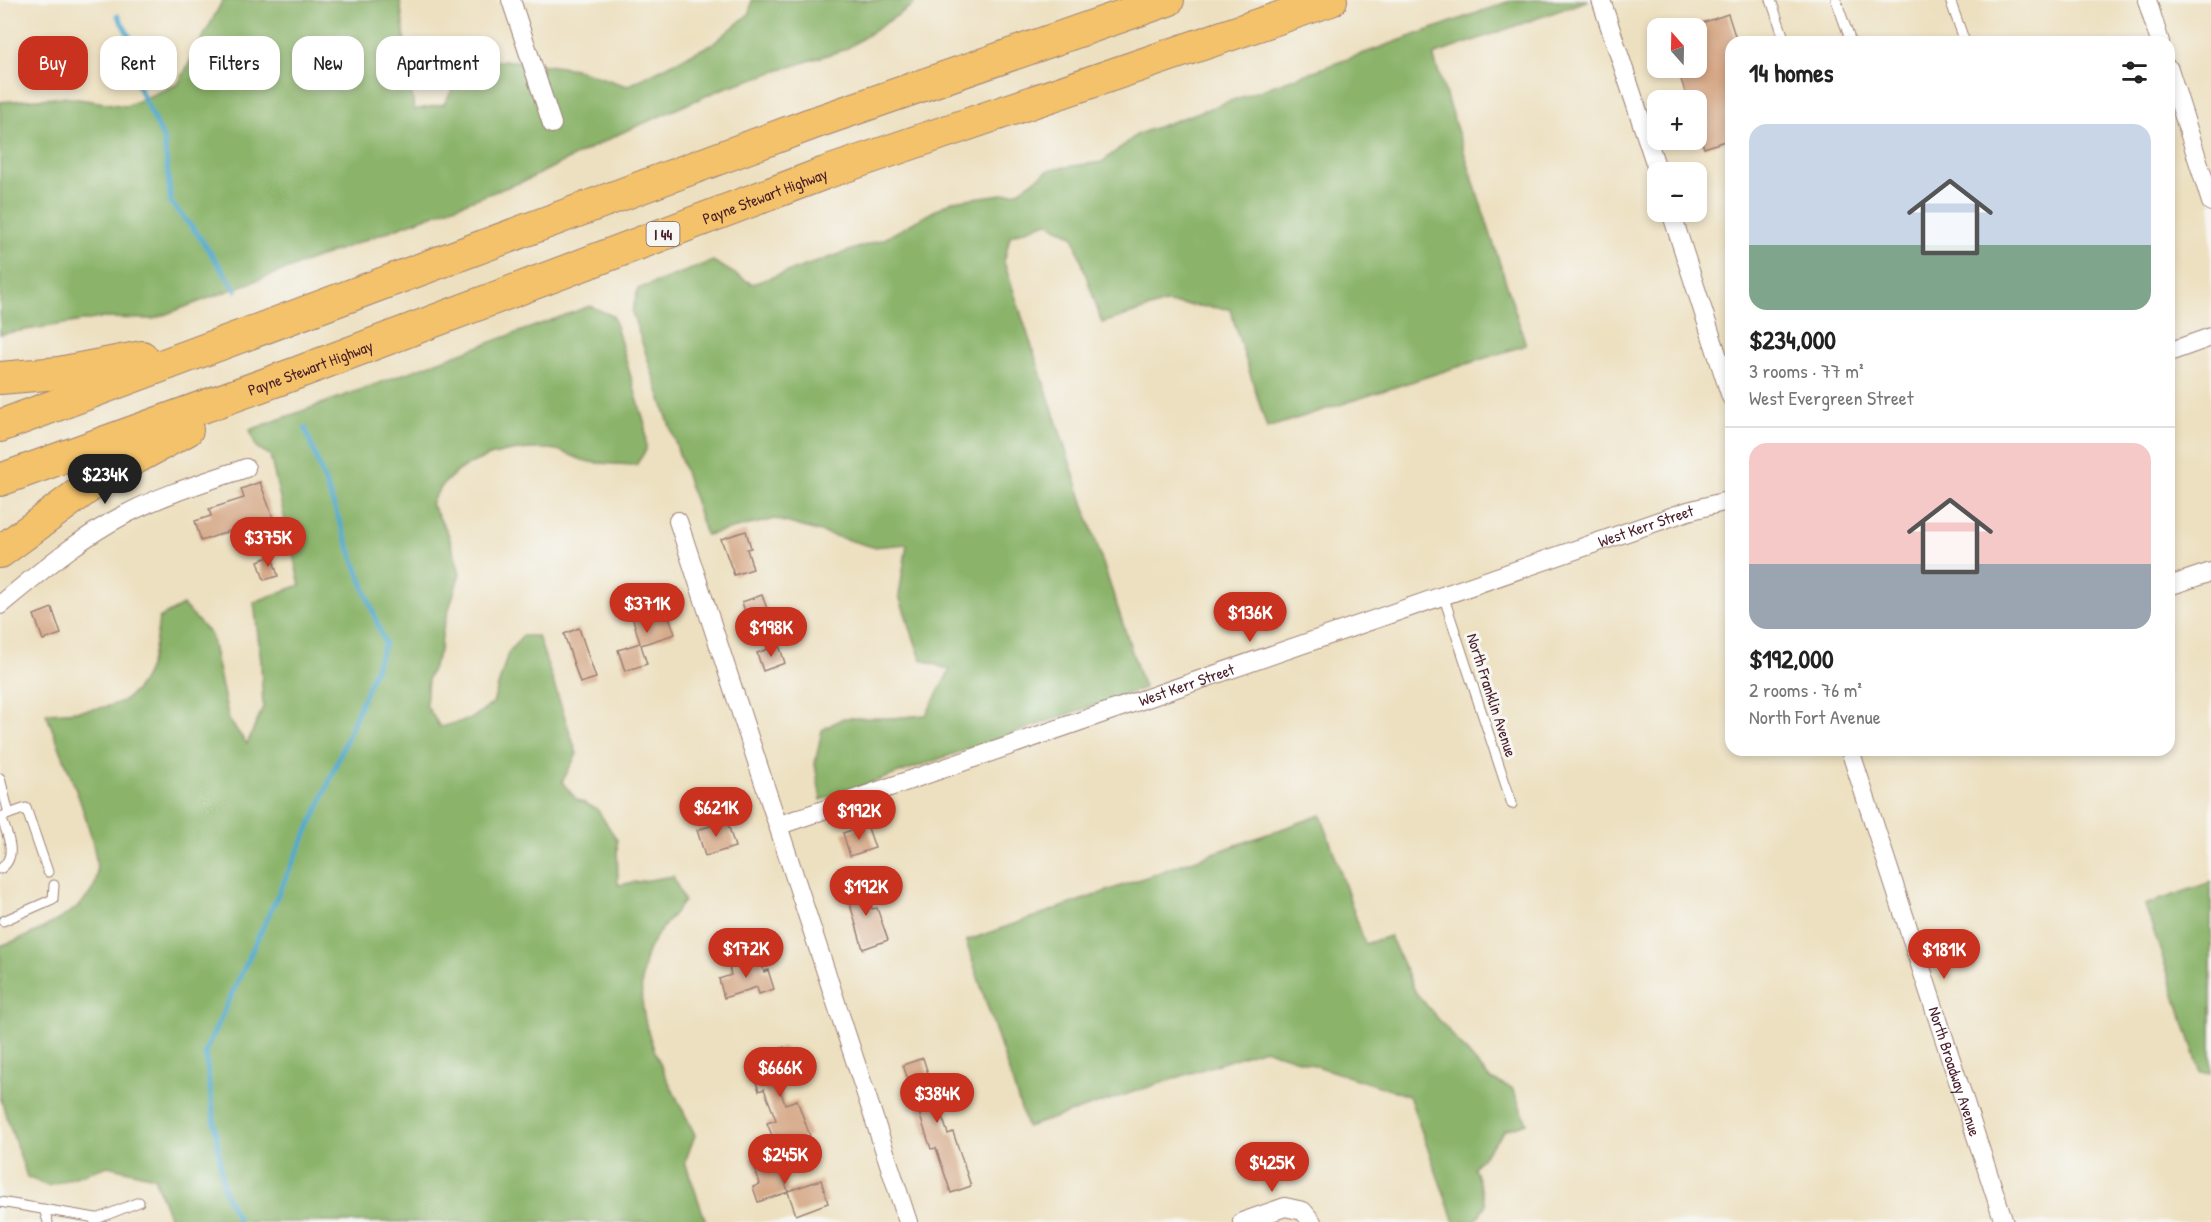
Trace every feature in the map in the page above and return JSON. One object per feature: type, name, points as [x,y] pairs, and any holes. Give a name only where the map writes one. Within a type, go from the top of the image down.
[{"type":"highway","points":[[0,426],[255,333],[811,124],[1168,0]]},
{"type":"highway","name":"Payne Stewart Highway","points":[[0,480],[294,374],[825,173],[1331,0]]},
{"type":"highway","points":[[0,378],[89,368],[255,333]]},
{"type":"highway","points":[[0,552],[106,474],[294,374]]},
{"type":"street","points":[[511,0],[552,124]]},
{"type":"street","points":[[1602,0],[1655,162]]},
{"type":"street","points":[[2147,0],[2158,36]]},
{"type":"street","points":[[2175,88],[2211,202]]},
{"type":"street","points":[[1674,222],[1725,378]]},
{"type":"street","points":[[2175,350],[2211,337]]},
{"type":"street","points":[[0,605],[80,541],[127,513],[176,492],[246,468]]},
{"type":"street","name":"West Kerr Street","points":[[780,825],[1688,511],[1725,502]]},
{"type":"street","points":[[678,521],[780,825],[908,1222]]},
{"type":"street","points":[[2175,584],[2211,572]]},
{"type":"street","name":"North Broadway Avenue","points":[[1852,756],[2004,1222]]},
{"type":"street","points":[[1242,1222],[1285,1207],[1308,1216]]},
{"type":"lane","points":[[1772,0],[1784,36]]},
{"type":"lane","points":[[1836,0],[1849,36]]},
{"type":"lane","points":[[1950,0],[1963,36]]},
{"type":"lane","name":"North Franklin Avenue","points":[[1443,595],[1512,804]]},
{"type":"lane","points":[[0,778],[3,816],[11,858],[9,864],[0,869]]},
{"type":"lane","points":[[3,816],[26,808],[48,872]]},
{"type":"lane","points":[[3,921],[53,899],[54,885]]},
{"type":"lane","points":[[0,1202],[95,1220],[139,1202]]},
{"type":"lane","points":[[44,1209],[48,1222]]},
{"type":"green space","points":[[223,0],[400,0],[405,36],[376,36],[376,90],[411,90],[414,110],[444,104],[452,90],[500,90],[500,61],[517,61],[575,69],[627,86],[714,43],[750,13],[751,0],[914,0],[913,5],[846,49],[724,88],[621,133],[529,179],[153,319],[101,318],[0,334],[0,102],[64,97],[126,106],[164,90],[177,90],[177,84],[189,63],[189,90],[280,90],[280,36],[204,36]]},
{"type":"green space","points":[[1513,0],[1589,0],[1433,55],[1526,345],[1267,428],[1230,309],[1165,303],[1102,323],[1073,236],[1047,222],[1010,236],[1004,262],[1144,688],[821,800],[815,764],[822,730],[843,718],[926,715],[950,670],[921,659],[899,596],[907,544],[873,547],[775,519],[706,535],[632,312],[638,289],[713,261],[752,284],[884,239],[952,201],[1017,192],[1051,169],[1102,162],[1138,134]]},
{"type":"green space","points":[[590,306],[613,316],[645,425],[646,450],[636,465],[590,462],[555,449],[533,449],[498,454],[465,467],[440,489],[431,504],[448,533],[460,573],[443,629],[440,651],[428,678],[426,705],[440,727],[471,719],[493,703],[508,653],[522,636],[538,636],[577,754],[562,782],[576,799],[597,809],[617,840],[618,885],[673,876],[684,901],[658,933],[647,954],[642,978],[642,1001],[653,1048],[695,1135],[685,1162],[706,1222],[171,1222],[154,1177],[108,1166],[48,1186],[27,1177],[0,1097],[0,946],[40,930],[70,912],[92,891],[96,880],[93,844],[87,822],[46,713],[100,708],[127,698],[142,682],[147,672],[154,650],[159,618],[183,605],[211,635],[229,720],[247,744],[263,707],[261,662],[254,602],[300,585],[270,455],[256,447],[250,430]]},
{"type":"green space","points":[[1321,815],[1365,944],[1390,936],[1416,993],[1490,1079],[1512,1088],[1527,1123],[1505,1130],[1474,1167],[1486,1204],[1475,1222],[1454,1222],[1409,1096],[1264,1049],[1027,1127],[966,941]]},
{"type":"green space","points":[[2211,882],[2211,1073],[2201,1073],[2145,905]]},
{"type":"building","points":[[1728,14],[1735,36],[1725,36],[1725,141],[1707,147],[1707,90],[1685,90],[1680,78],[1707,78],[1707,21]]},
{"type":"building","points":[[260,482],[275,523],[256,530],[253,523],[201,541],[195,521],[211,516],[209,509],[244,498],[241,489]]},
{"type":"building","points":[[746,531],[751,548],[747,549],[753,569],[734,575],[721,539]]},
{"type":"building","points":[[272,556],[278,576],[264,580],[258,561]]},
{"type":"building","points":[[762,595],[770,617],[749,624],[742,602]]},
{"type":"building","points":[[664,602],[675,634],[641,645],[647,664],[625,671],[618,650],[640,643],[631,613]]},
{"type":"building","points":[[52,608],[61,634],[43,640],[34,615]]},
{"type":"building","points":[[579,628],[596,678],[580,683],[564,634]]},
{"type":"building","points":[[779,645],[785,663],[763,671],[757,653]]},
{"type":"building","points":[[727,821],[735,847],[705,856],[697,830]]},
{"type":"building","points":[[867,825],[875,848],[850,856],[843,833]]},
{"type":"building","points":[[862,881],[872,909],[877,908],[888,940],[863,949],[845,887]]},
{"type":"building","points":[[760,958],[764,972],[768,970],[774,989],[759,994],[757,987],[724,998],[719,979],[731,975],[729,967]]},
{"type":"building","points":[[784,1047],[793,1073],[776,1079],[785,1104],[797,1100],[810,1136],[777,1148],[767,1123],[776,1120],[764,1089],[759,1091],[751,1067],[757,1065],[755,1058]]},
{"type":"building","points":[[923,1058],[931,1083],[939,1080],[944,1095],[936,1098],[948,1134],[953,1132],[971,1186],[951,1193],[936,1148],[931,1149],[903,1065]]},
{"type":"building","points":[[774,1149],[788,1191],[821,1180],[828,1203],[796,1215],[788,1192],[758,1202],[753,1187],[760,1184],[751,1157]]},
{"type":"waterway","points":[[118,16],[136,48],[137,84],[164,140],[171,203],[196,232],[236,290]]},
{"type":"waterway","points":[[239,1222],[224,1191],[205,1052],[321,802],[385,644],[305,428]]}]
